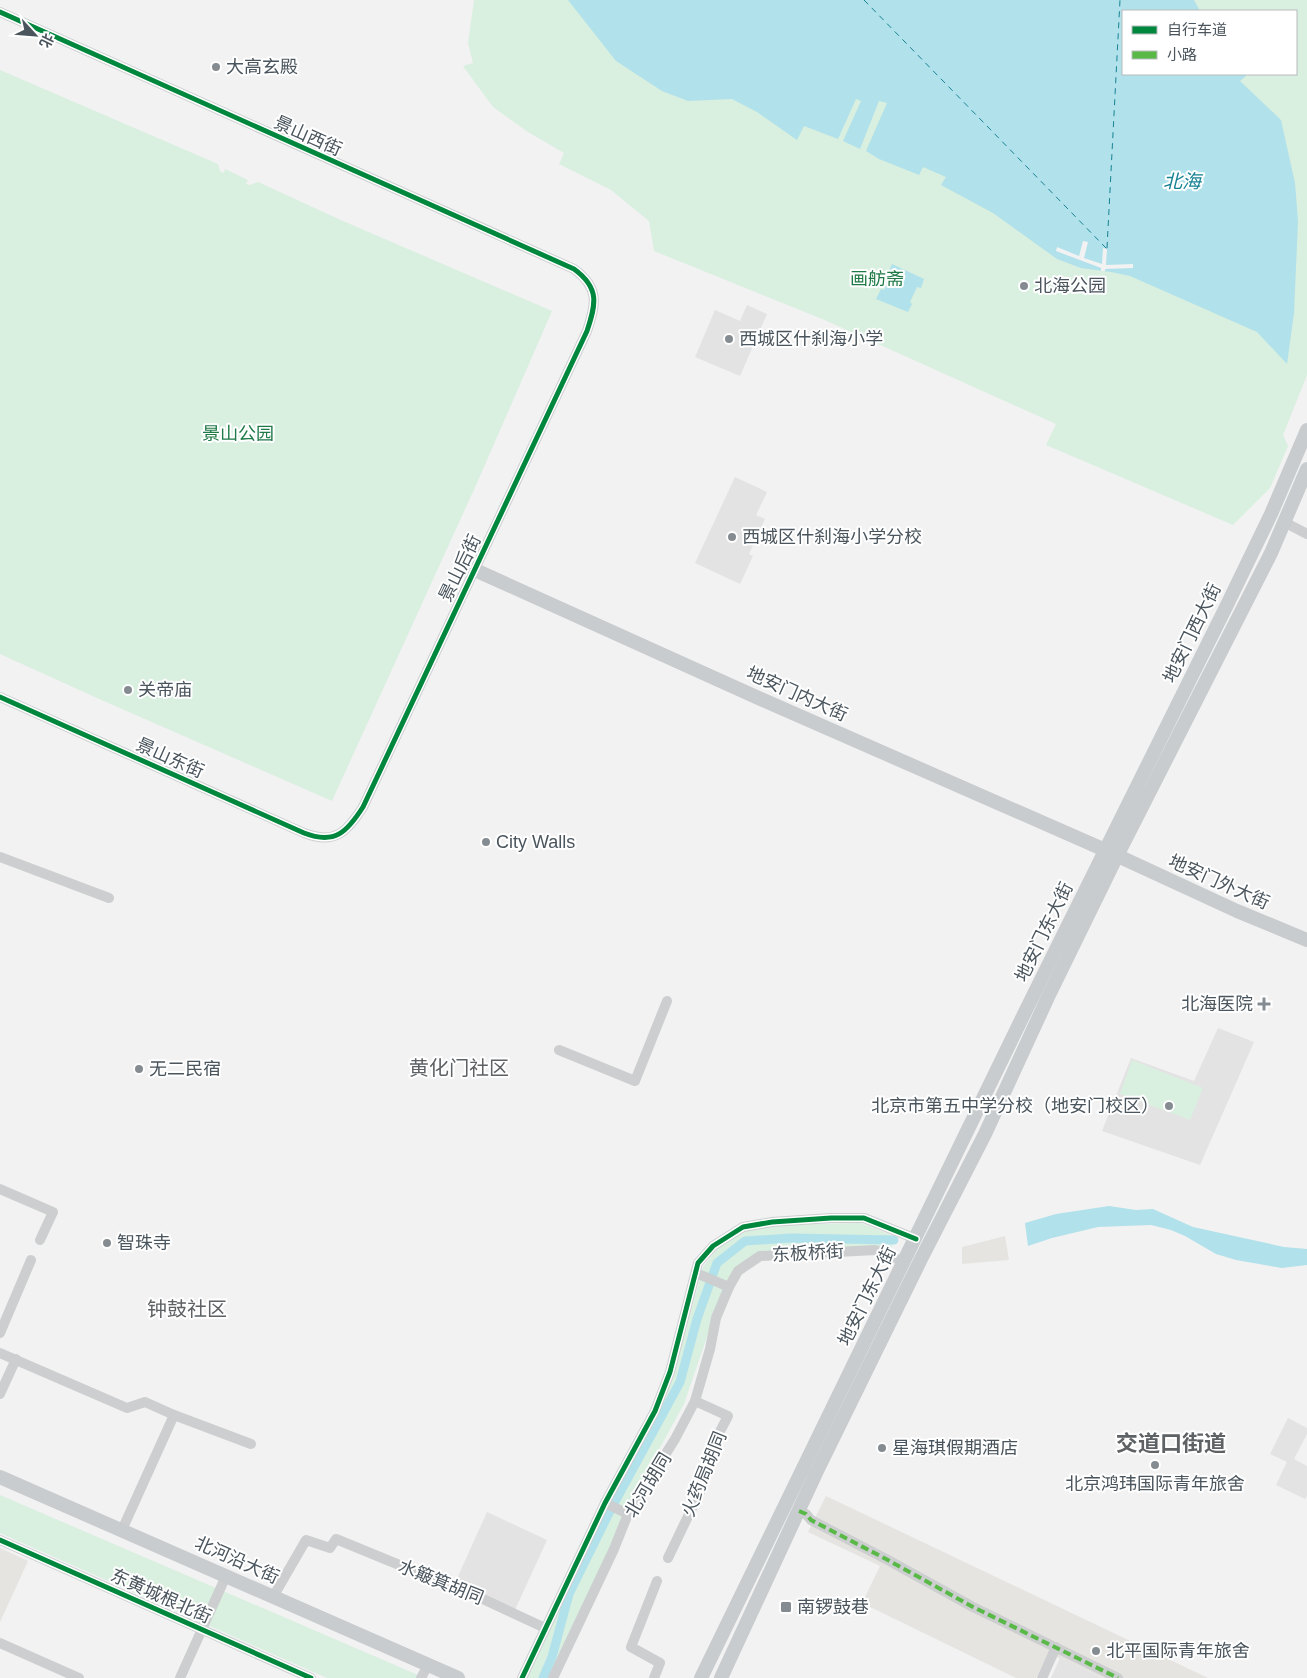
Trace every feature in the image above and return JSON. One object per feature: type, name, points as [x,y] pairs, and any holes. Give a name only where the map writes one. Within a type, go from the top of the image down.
[{"type":"main road","name":"地安门西大街","points":[[1111,853],[1264,530],[1307,430]]},
{"type":"main road","name":"地安门西大街","points":[[1111,853],[1267,560],[1307,470]]},
{"type":"main road","name":"地安门内大街","points":[[475,570],[763,700],[1111,853]]},
{"type":"main road","name":"地安门外大街","points":[[1111,853],[1307,940]]},
{"type":"main road","name":"地安门东大街","points":[[701,1678],[904,1263],[1111,853]]},
{"type":"main road","name":"地安门东大街","points":[[721,1678],[816,1473],[921,1259],[985,1134],[1111,853]]},
{"type":"main road","name":"北河沿大街","points":[[0,1476],[458,1678]]},
{"type":"street","name":"景山西街","points":[[0,12],[574,269],[590,284],[594,295]]},
{"type":"street","name":"景山后街","points":[[329,838],[342,833],[363,807],[587,332],[594,307],[594,295]]},
{"type":"street","points":[[1284,522],[1307,534]]},
{"type":"street","name":"景山东街","points":[[0,697],[304,834],[315,838],[329,838]]},
{"type":"street","points":[[0,857],[109,898]]},
{"type":"street","points":[[558,1050],[635,1081],[667,1001]]},
{"type":"street","points":[[0,1189],[53,1212],[40,1240]]},
{"type":"street","points":[[522,1678],[605,1503],[655,1411],[670,1372],[698,1263],[712,1246],[743,1227],[772,1222],[831,1218],[864,1218],[916,1239]]},
{"type":"street","name":"东板桥街","points":[[728,1286],[738,1271],[760,1256],[875,1250],[888,1254],[904,1263]]},
{"type":"street","points":[[0,1333],[31,1260]]},
{"type":"street","points":[[696,1273],[728,1286]]},
{"type":"street","name":"北河胡同","points":[[554,1678],[614,1549],[628,1514],[676,1439],[695,1402],[710,1349],[716,1318],[728,1286]]},
{"type":"street","points":[[0,1353],[127,1408],[145,1402],[251,1444]]},
{"type":"street","points":[[0,1394],[16,1360]]},
{"type":"street","name":"火药局胡同","points":[[668,1558],[703,1485],[703,1473],[710,1452],[728,1416],[695,1402]]},
{"type":"street","points":[[122,1530],[174,1415]]},
{"type":"street","points":[[605,1503],[628,1514]]},
{"type":"street","points":[[799,1511],[806,1514],[811,1520],[972,1607],[1118,1678]]},
{"type":"street","name":"水簸箕胡同","points":[[273,1597],[306,1540],[330,1548],[336,1539],[431,1578],[451,1584],[545,1628]]},
{"type":"street","name":"东黄城根北街","points":[[0,1540],[311,1678]]},
{"type":"street","points":[[180,1678],[226,1576]]},
{"type":"street","points":[[654,1678],[660,1664],[631,1647],[657,1581]]},
{"type":"street","points":[[0,1643],[79,1678]]},
{"type":"street","points":[[1042,1678],[1056,1647]]},
{"type":"street","points":[[422,1678],[428,1665]]},
{"type":"shaded area","name":"西城区什刹海小学","points":[[747,305],[767,314],[740,376],[695,357],[715,310],[740,321]]},
{"type":"shaded area","name":"西城区什刹海小学分校","points":[[735,477],[767,492],[756,515],[765,519],[749,554],[753,556],[740,584],[695,563]]},
{"type":"shaded area","name":"北京市第五中学分校（地安门校区）","points":[[1218,1028],[1254,1042],[1200,1165],[1102,1131],[1131,1058],[1194,1081]]},
{"type":"shaded area","points":[[1005,1236],[1009,1260],[962,1264],[962,1247]]},
{"type":"shaded area","points":[[1288,1418],[1307,1428],[1307,1434],[1294,1459],[1307,1466],[1307,1496],[1305,1499],[1276,1485],[1287,1462],[1270,1454]]},
{"type":"shaded area","name":"南锣鼓巷","points":[[826,1496],[1208,1678],[1103,1678],[1048,1653],[1036,1678],[1016,1678],[862,1603],[880,1566],[808,1532]]},
{"type":"shaded area","points":[[487,1512],[547,1540],[515,1610],[455,1583]]},
{"type":"shaded area","points":[[0,1548],[28,1561],[0,1622]]},
{"type":"shaded area","points":[[1060,1658],[1103,1678],[1051,1678]]},
{"type":"green space","name":"北海公园","points":[[474,0],[1307,0],[1307,375],[1283,435],[1288,446],[1270,488],[1233,525],[1046,445],[1056,424],[827,321],[654,251],[649,221],[611,190],[559,164],[564,153],[528,132],[493,107],[463,66],[473,63],[468,43]]},
{"type":"green space","name":"景山公园","points":[[0,70],[218,164],[220,171],[224,173],[225,169],[248,180],[246,184],[250,185],[258,182],[343,221],[552,311],[477,483],[332,801],[0,654]]},
{"type":"green space","points":[[1132,1060],[1203,1088],[1190,1120],[1120,1094]]},
{"type":"green space","points":[[861,1223],[896,1237],[889,1252],[751,1257],[721,1296],[684,1404],[634,1495],[549,1678],[525,1678],[684,1337],[703,1267],[717,1248],[738,1230],[761,1225]]},
{"type":"green space","points":[[0,1495],[425,1678],[327,1678],[0,1533]]},
{"type":"water","name":"北海","points":[[568,0],[1194,0],[1199,10],[1122,10],[1122,75],[1246,75],[1240,81],[1281,120],[1295,183],[1298,221],[1294,313],[1287,364],[1257,332],[1130,276],[1081,268],[1057,259],[993,213],[941,185],[946,177],[923,167],[919,175],[879,159],[866,151],[887,103],[879,101],[860,149],[843,141],[861,101],[856,99],[838,139],[804,126],[797,140],[757,112],[732,99],[688,101],[662,91],[616,61]]},
{"type":"water","points":[[892,264],[924,279],[921,288],[917,287],[910,302],[912,304],[908,312],[876,299],[881,289],[884,290],[891,275],[888,273]]},
{"type":"water","points":[[1109,1206],[1136,1210],[1153,1209],[1193,1227],[1284,1247],[1307,1249],[1307,1265],[1282,1268],[1236,1260],[1216,1254],[1171,1230],[1151,1225],[1098,1227],[1028,1246],[1025,1223],[1056,1214]]},
{"type":"pier","points":[[1083,241],[1088,242],[1084,258],[1102,264],[1103,248],[1107,249],[1106,265],[1133,264],[1133,268],[1105,269],[1105,271],[1101,271],[1101,268],[1056,251],[1057,247],[1079,256]]},
{"type":"waterway","points":[[543,1678],[552,1657],[569,1594],[611,1509],[680,1382],[697,1319],[717,1263],[745,1241],[791,1238],[894,1240]]},
{"type":"ferry route","points":[[864,0],[1107,249]]},
{"type":"ferry route","points":[[1107,248],[1120,0]]},
{"type":"marked path","points":[[799,1511],[806,1514],[811,1520],[973,1607],[1118,1678]]},
{"type":"cycle path","points":[[0,12],[574,269],[588,283],[594,297],[594,305],[587,331],[363,807],[351,823],[339,834],[324,838],[304,833],[0,697]]},
{"type":"cycle path","points":[[522,1678],[605,1503],[655,1411],[670,1372],[698,1263],[713,1246],[743,1227],[772,1222],[831,1218],[864,1218],[916,1239]]},
{"type":"cycle path","points":[[0,1540],[311,1678]]},
{"type":"place","name":"大高玄殿","points":[[216,67]]},
{"type":"place","name":"北海公园","points":[[1024,286]]},
{"type":"place","name":"西城区什刹海小学","points":[[729,339]]},
{"type":"place","name":"西城区什刹海小学分校","points":[[732,537]]},
{"type":"place","name":"关帝庙","points":[[128,690]]},
{"type":"place","name":"City Walls","points":[[486,842]]},
{"type":"place","name":"北海医院","points":[[1264,1004]]},
{"type":"place","name":"无二民宿","points":[[139,1069]]},
{"type":"place","name":"北京市第五中学分校（地安门校区）","points":[[1169,1106]]},
{"type":"place","name":"智珠寺","points":[[107,1243]]},
{"type":"place","name":"星海琪假期酒店","points":[[882,1448]]},
{"type":"place","name":"北京鸿玮国际青年旅舍","points":[[1155,1465]]},
{"type":"place","name":"南锣鼓巷","points":[[786,1607]]},
{"type":"place","name":"北平国际青年旅舍","points":[[1096,1651]]},
{"type":"district","name":"黄化门社区","points":[[459,1068]]},
{"type":"district","name":"钟鼓社区","points":[[187,1309]]},
{"type":"district","name":"交道口街道","points":[[1171,1443]]},
{"type":"park label","name":"画舫斋","points":[[877,279]]}]
